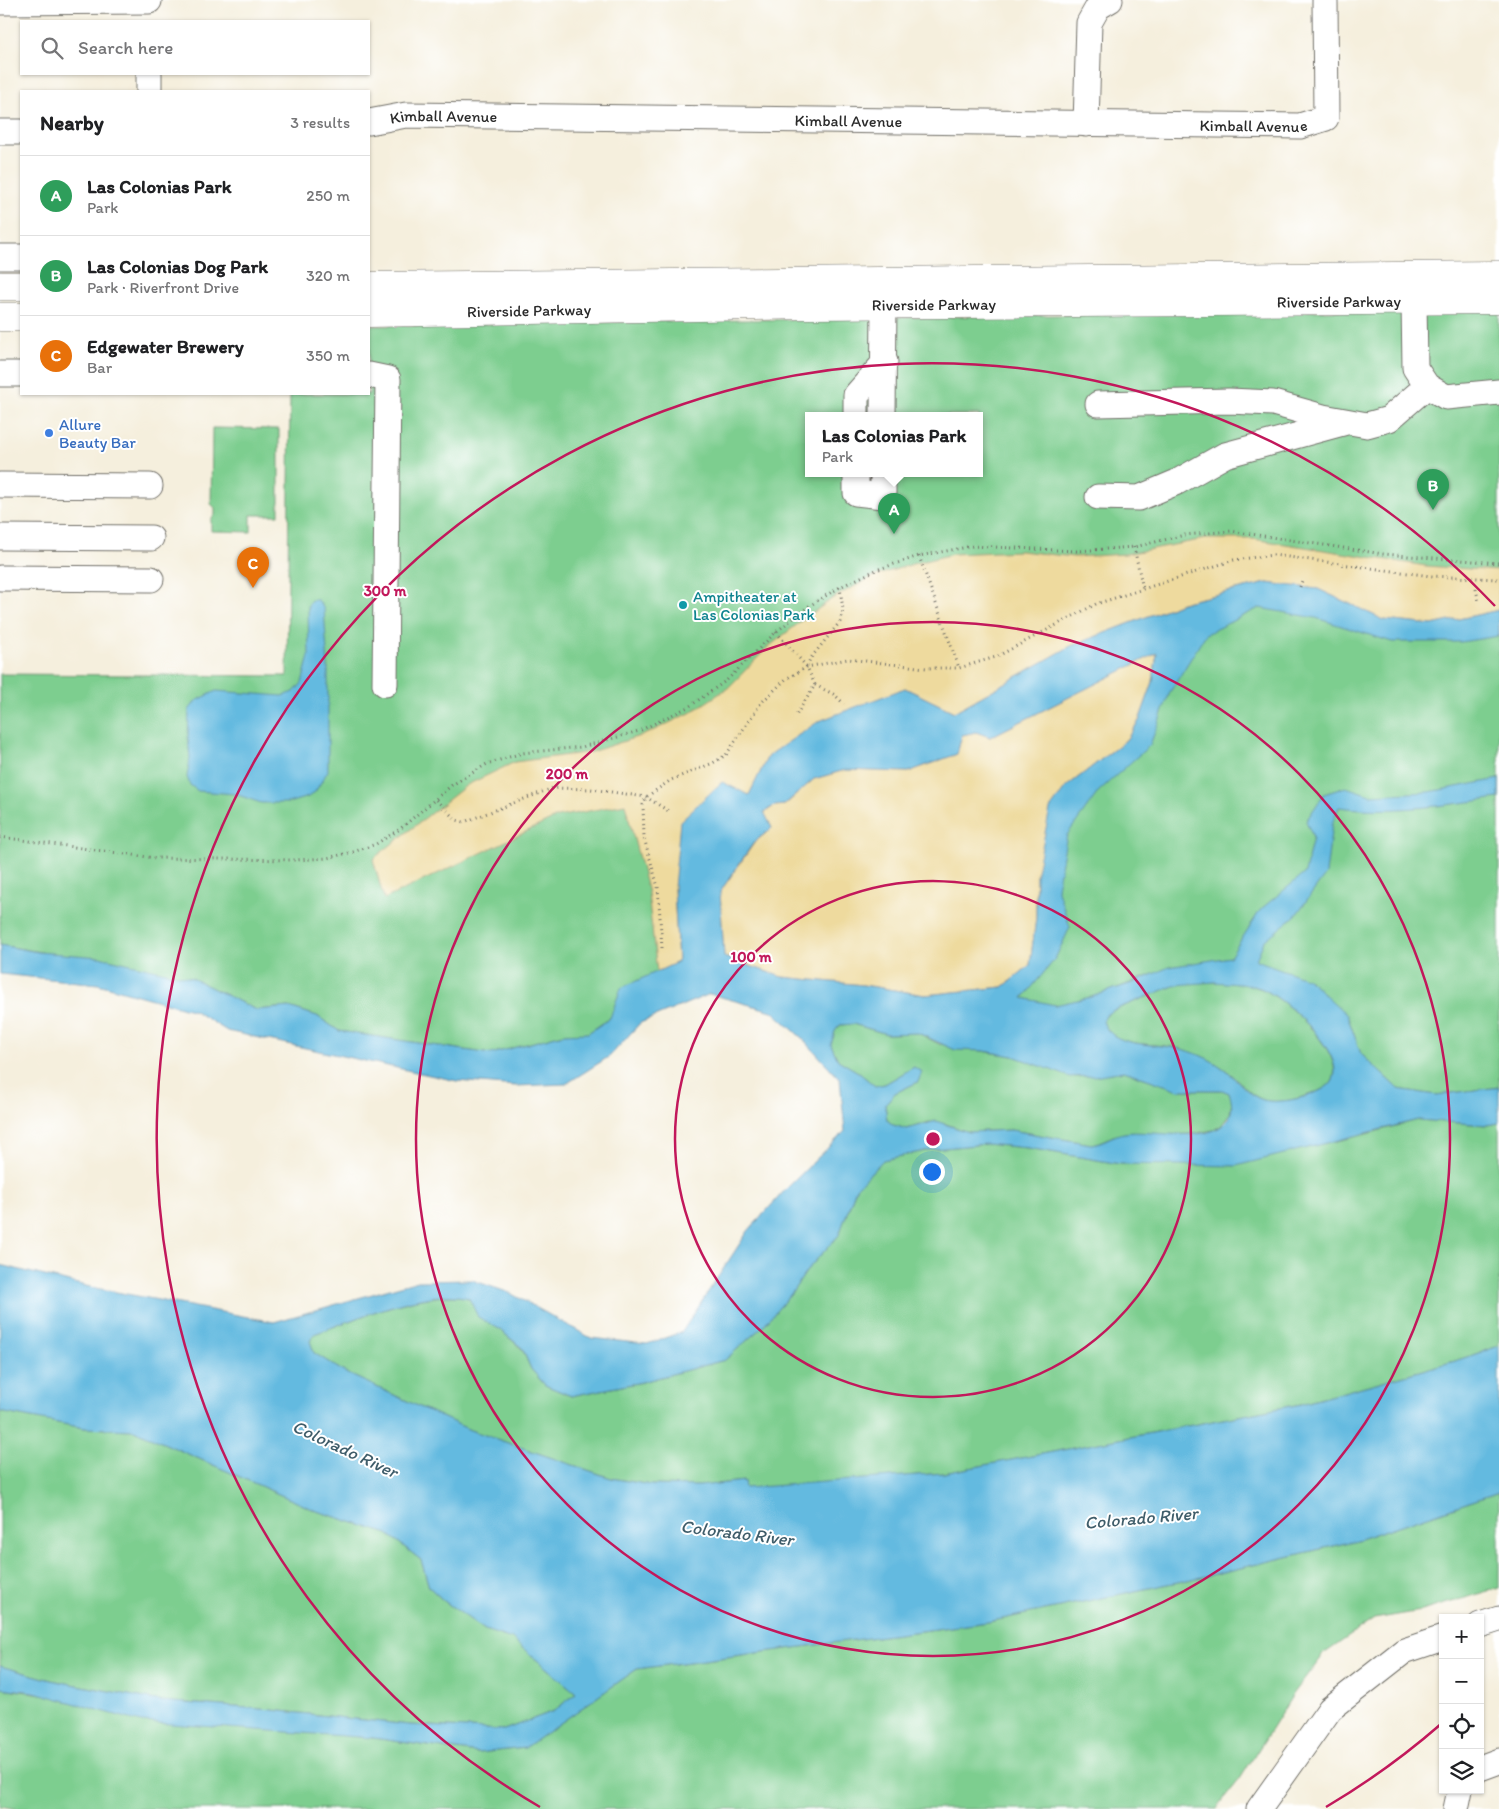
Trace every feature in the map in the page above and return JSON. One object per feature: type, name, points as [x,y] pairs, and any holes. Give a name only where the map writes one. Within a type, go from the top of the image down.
[{"type":"main road","name":"Riverside Parkway","points":[[370,286],[1499,275]]},
{"type":"main road","points":[[0,286],[20,286]]},
{"type":"main road","name":"Riverside Parkway","points":[[370,313],[884,304],[1499,300]]},
{"type":"main road","points":[[0,317],[20,317]]},
{"type":"street","points":[[1086,124],[1089,23],[1098,7],[1110,0]]},
{"type":"street","name":"Kimball Avenue","points":[[370,122],[406,116],[1300,126],[1326,118],[1325,0]]},
{"type":"street","points":[[0,2],[149,8]]},
{"type":"street","points":[[149,75],[150,90]]},
{"type":"street","points":[[0,132],[20,132]]},
{"type":"street","points":[[0,257],[20,257]]},
{"type":"street","points":[[1414,302],[1415,368],[1427,386],[1446,397],[1499,392]]},
{"type":"street","points":[[884,304],[884,412]]},
{"type":"street","points":[[856,412],[856,396],[885,362]]},
{"type":"street","points":[[0,374],[20,374]]},
{"type":"street","points":[[379,377],[385,684]]},
{"type":"street","points":[[1098,404],[1229,401],[1273,403],[1367,425],[1389,419],[1427,386]]},
{"type":"street","points":[[1098,497],[1139,498],[1177,482],[1225,455],[1347,421]]},
{"type":"street","points":[[856,477],[856,493],[883,496],[883,477]]},
{"type":"street","points":[[0,485],[150,486]]},
{"type":"street","points":[[0,537],[150,538]]},
{"type":"street","points":[[0,578],[151,579]]},
{"type":"street","points":[[1484,1624],[1499,1619]]},
{"type":"street","points":[[1259,1809],[1330,1708],[1404,1652],[1439,1639]]},
{"type":"street","points":[[1484,1767],[1499,1761]]},
{"type":"street","points":[[1456,1809],[1459,1794]]},
{"type":"path","points":[[0,837],[155,858],[244,860],[328,858],[353,852],[376,844],[400,829],[452,785],[487,764],[522,753],[582,747],[629,733],[690,706],[727,680],[776,632],[809,606],[840,587],[876,570],[919,556],[973,546],[1077,551],[1134,547],[1185,535],[1231,531],[1383,554],[1499,563]]},
{"type":"path","points":[[1134,547],[1144,589]]},
{"type":"path","points":[[662,948],[658,887],[644,838],[643,805],[646,797],[671,780],[713,763],[726,755],[761,703],[786,679],[807,667],[848,659],[926,668],[958,668],[996,656],[1096,604],[1234,560],[1274,555],[1431,576],[1499,579]]},
{"type":"path","points":[[919,556],[958,668]]},
{"type":"path","points":[[1300,587],[1303,578]]},
{"type":"path","points":[[807,667],[810,659],[840,622],[843,610],[840,587]]},
{"type":"path","points":[[1476,589],[1479,604]]},
{"type":"path","points":[[776,632],[807,667],[815,685],[835,695],[844,704]]},
{"type":"path","points":[[795,716],[815,685]]},
{"type":"path","points":[[436,800],[456,820],[464,822],[553,788],[590,789],[646,797],[670,812]]},
{"type":"green space","points":[[1499,308],[1499,1087],[1436,1095],[1398,1089],[1361,1054],[1347,1015],[1192,964],[1158,973],[1108,992],[1056,1005],[1043,1004],[1022,998],[1055,959],[781,967],[610,1018],[588,1034],[563,1034],[491,1054],[339,1031],[317,1016],[289,1007],[256,1010],[192,978],[0,945],[0,674],[287,676],[290,395],[370,395],[370,326]]},
{"type":"green space","points":[[212,428],[279,429],[279,515],[251,515],[251,532],[211,531],[211,519],[215,515],[215,508],[211,504]]},
{"type":"green space","points":[[1194,982],[1228,982],[1254,986],[1272,994],[1309,1026],[1320,1039],[1334,1065],[1334,1076],[1331,1083],[1322,1090],[1301,1097],[1284,1101],[1267,1101],[1251,1093],[1231,1074],[1205,1058],[1177,1048],[1134,1043],[1115,1036],[1107,1030],[1103,1021],[1107,1014],[1114,1010],[1176,985]]},
{"type":"green space","points":[[853,1024],[887,1034],[918,1033],[939,1044],[1013,1056],[1077,1077],[1124,1071],[1179,1090],[1222,1090],[1229,1093],[1232,1099],[1230,1114],[1221,1126],[1213,1130],[1193,1134],[1113,1136],[1099,1143],[1091,1144],[1011,1130],[968,1132],[946,1124],[929,1122],[907,1129],[893,1125],[887,1120],[885,1104],[895,1093],[918,1082],[914,1067],[885,1084],[875,1086],[858,1072],[838,1060],[831,1045],[835,1031],[840,1025]]},
{"type":"green space","points":[[1418,1120],[1487,1125],[1499,1123],[1499,1346],[1455,1361],[1301,1404],[944,1473],[744,1489],[744,1481],[699,1486],[651,1485],[611,1478],[470,1430],[346,1373],[314,1353],[310,1341],[314,1334],[370,1313],[412,1301],[452,1296],[469,1298],[479,1317],[499,1329],[522,1349],[531,1369],[545,1385],[571,1396],[642,1382],[725,1360],[763,1326],[791,1294],[808,1269],[839,1235],[856,1188],[883,1160],[934,1149],[986,1144],[1028,1148],[1120,1164],[1294,1150],[1355,1137]]},
{"type":"green space","points":[[0,1412],[84,1428],[134,1430],[317,1511],[388,1534],[421,1560],[429,1587],[444,1601],[485,1630],[512,1639],[576,1693],[554,1711],[504,1730],[410,1725],[272,1710],[161,1701],[51,1680],[0,1666]]},
{"type":"green space","points":[[1499,1492],[1499,1588],[1421,1611],[1374,1619],[1325,1653],[1294,1693],[1240,1779],[1216,1809],[18,1809],[0,1806],[0,1688],[312,1733],[373,1738],[478,1753],[525,1748],[637,1669],[988,1622],[1211,1575],[1354,1541]]},
{"type":"sand","points":[[1205,539],[1253,539],[1426,566],[1499,571],[1499,610],[1432,625],[1384,620],[1318,589],[1267,583],[1185,602],[1071,646],[954,712],[905,688],[768,756],[749,795],[674,888],[678,962],[657,972],[648,893],[625,804],[557,817],[384,899],[373,859],[467,785],[515,762],[591,752],[646,734],[690,713],[728,688],[767,648],[799,623],[833,598],[872,577],[953,554],[1020,551],[1074,557],[1126,554]]},
{"type":"sand","points":[[1157,653],[1153,682],[1139,721],[1126,740],[1066,787],[1036,876],[1036,918],[1030,965],[1003,987],[925,995],[863,985],[782,977],[724,957],[720,892],[755,842],[772,828],[764,813],[774,806],[785,805],[814,779],[845,770],[908,772],[957,754],[962,735],[976,732],[990,737]]},
{"type":"water","name":"Colorado River","points":[[1267,583],[1318,589],[1384,620],[1432,625],[1499,610],[1499,636],[1461,642],[1392,642],[1316,618],[1259,608],[1206,634],[1170,692],[1150,745],[1099,791],[1067,835],[1057,888],[1070,927],[1055,959],[1023,998],[1055,1005],[1091,997],[1135,982],[1169,967],[1230,957],[1261,909],[1305,873],[1313,837],[1306,821],[1324,794],[1346,787],[1370,795],[1429,792],[1499,779],[1499,798],[1399,809],[1379,810],[1339,807],[1332,824],[1326,874],[1296,915],[1264,941],[1256,960],[1308,979],[1347,1015],[1361,1054],[1398,1089],[1436,1095],[1499,1087],[1499,1123],[1487,1125],[1418,1120],[1236,1166],[1120,1164],[1028,1148],[986,1144],[934,1149],[883,1160],[856,1188],[839,1235],[808,1269],[791,1294],[763,1326],[725,1360],[642,1382],[571,1396],[545,1385],[531,1369],[522,1348],[499,1329],[478,1317],[469,1298],[452,1296],[433,1297],[370,1313],[314,1334],[310,1341],[314,1353],[346,1373],[470,1430],[611,1478],[651,1485],[699,1486],[744,1481],[745,1488],[944,1473],[1301,1404],[1455,1361],[1499,1346],[1499,1492],[1354,1541],[1211,1575],[988,1622],[637,1669],[525,1748],[478,1753],[373,1738],[141,1722],[34,1692],[0,1688],[0,1666],[51,1680],[161,1701],[272,1710],[410,1725],[504,1730],[554,1711],[576,1693],[512,1639],[485,1630],[444,1601],[429,1587],[421,1560],[388,1534],[317,1511],[134,1430],[84,1428],[0,1412],[0,1265],[90,1287],[274,1322],[418,1281],[472,1280],[510,1293],[591,1338],[647,1344],[682,1332],[748,1231],[786,1189],[845,1131],[840,1079],[803,1039],[772,1011],[710,994],[640,1023],[610,1056],[566,1084],[516,1086],[457,1081],[227,1031],[195,1011],[98,984],[0,974],[0,945],[38,952],[100,957],[192,978],[256,1010],[289,1007],[317,1016],[339,1031],[491,1054],[563,1034],[588,1033],[610,1018],[621,988],[678,962],[674,888],[680,821],[722,782],[749,795],[768,756],[819,721],[905,688],[954,712],[1071,646],[1185,602]],"holes":[[[1157,653],[1153,682],[1139,721],[1126,740],[1066,787],[1050,809],[1036,876],[1036,918],[1030,965],[1003,987],[925,995],[863,985],[782,977],[724,957],[720,892],[754,842],[772,828],[764,812],[774,806],[784,805],[814,779],[845,770],[908,772],[957,754],[962,735],[976,732],[990,737]],[[1215,982],[1255,986],[1270,993],[1296,1013],[1321,1040],[1334,1066],[1334,1077],[1327,1086],[1310,1095],[1290,1100],[1262,1100],[1250,1093],[1230,1073],[1202,1056],[1176,1048],[1134,1043],[1115,1036],[1107,1030],[1103,1021],[1107,1014],[1176,985]],[[853,1024],[887,1034],[918,1033],[955,1050],[984,1051],[1013,1056],[1070,1077],[1094,1076],[1124,1071],[1179,1090],[1222,1090],[1229,1093],[1232,1102],[1231,1112],[1225,1123],[1214,1130],[1200,1134],[1124,1133],[1091,1144],[1011,1130],[968,1132],[936,1121],[907,1129],[893,1125],[887,1120],[885,1104],[895,1093],[918,1082],[922,1072],[914,1067],[885,1084],[875,1086],[858,1072],[838,1060],[831,1045],[835,1031],[840,1025]]]},
{"type":"water","points":[[311,600],[318,600],[324,609],[328,668],[328,771],[315,792],[308,797],[288,803],[261,803],[235,794],[198,791],[190,785],[187,777],[190,758],[188,738],[189,710],[196,701],[216,691],[283,696],[294,692],[302,683],[309,656],[308,606]]},
{"type":"place","name":"Allure Beauty Bar","points":[[49,433]]},
{"type":"place","name":"Las Colonias Dog Park","points":[[1433,510]]},
{"type":"place","name":"Las Colonias Park","points":[[894,534]]},
{"type":"place","name":"Edgewater Brewery","points":[[253,588]]},
{"type":"place","name":"Ampitheater at Las Colonias Park","points":[[683,605]]}]
